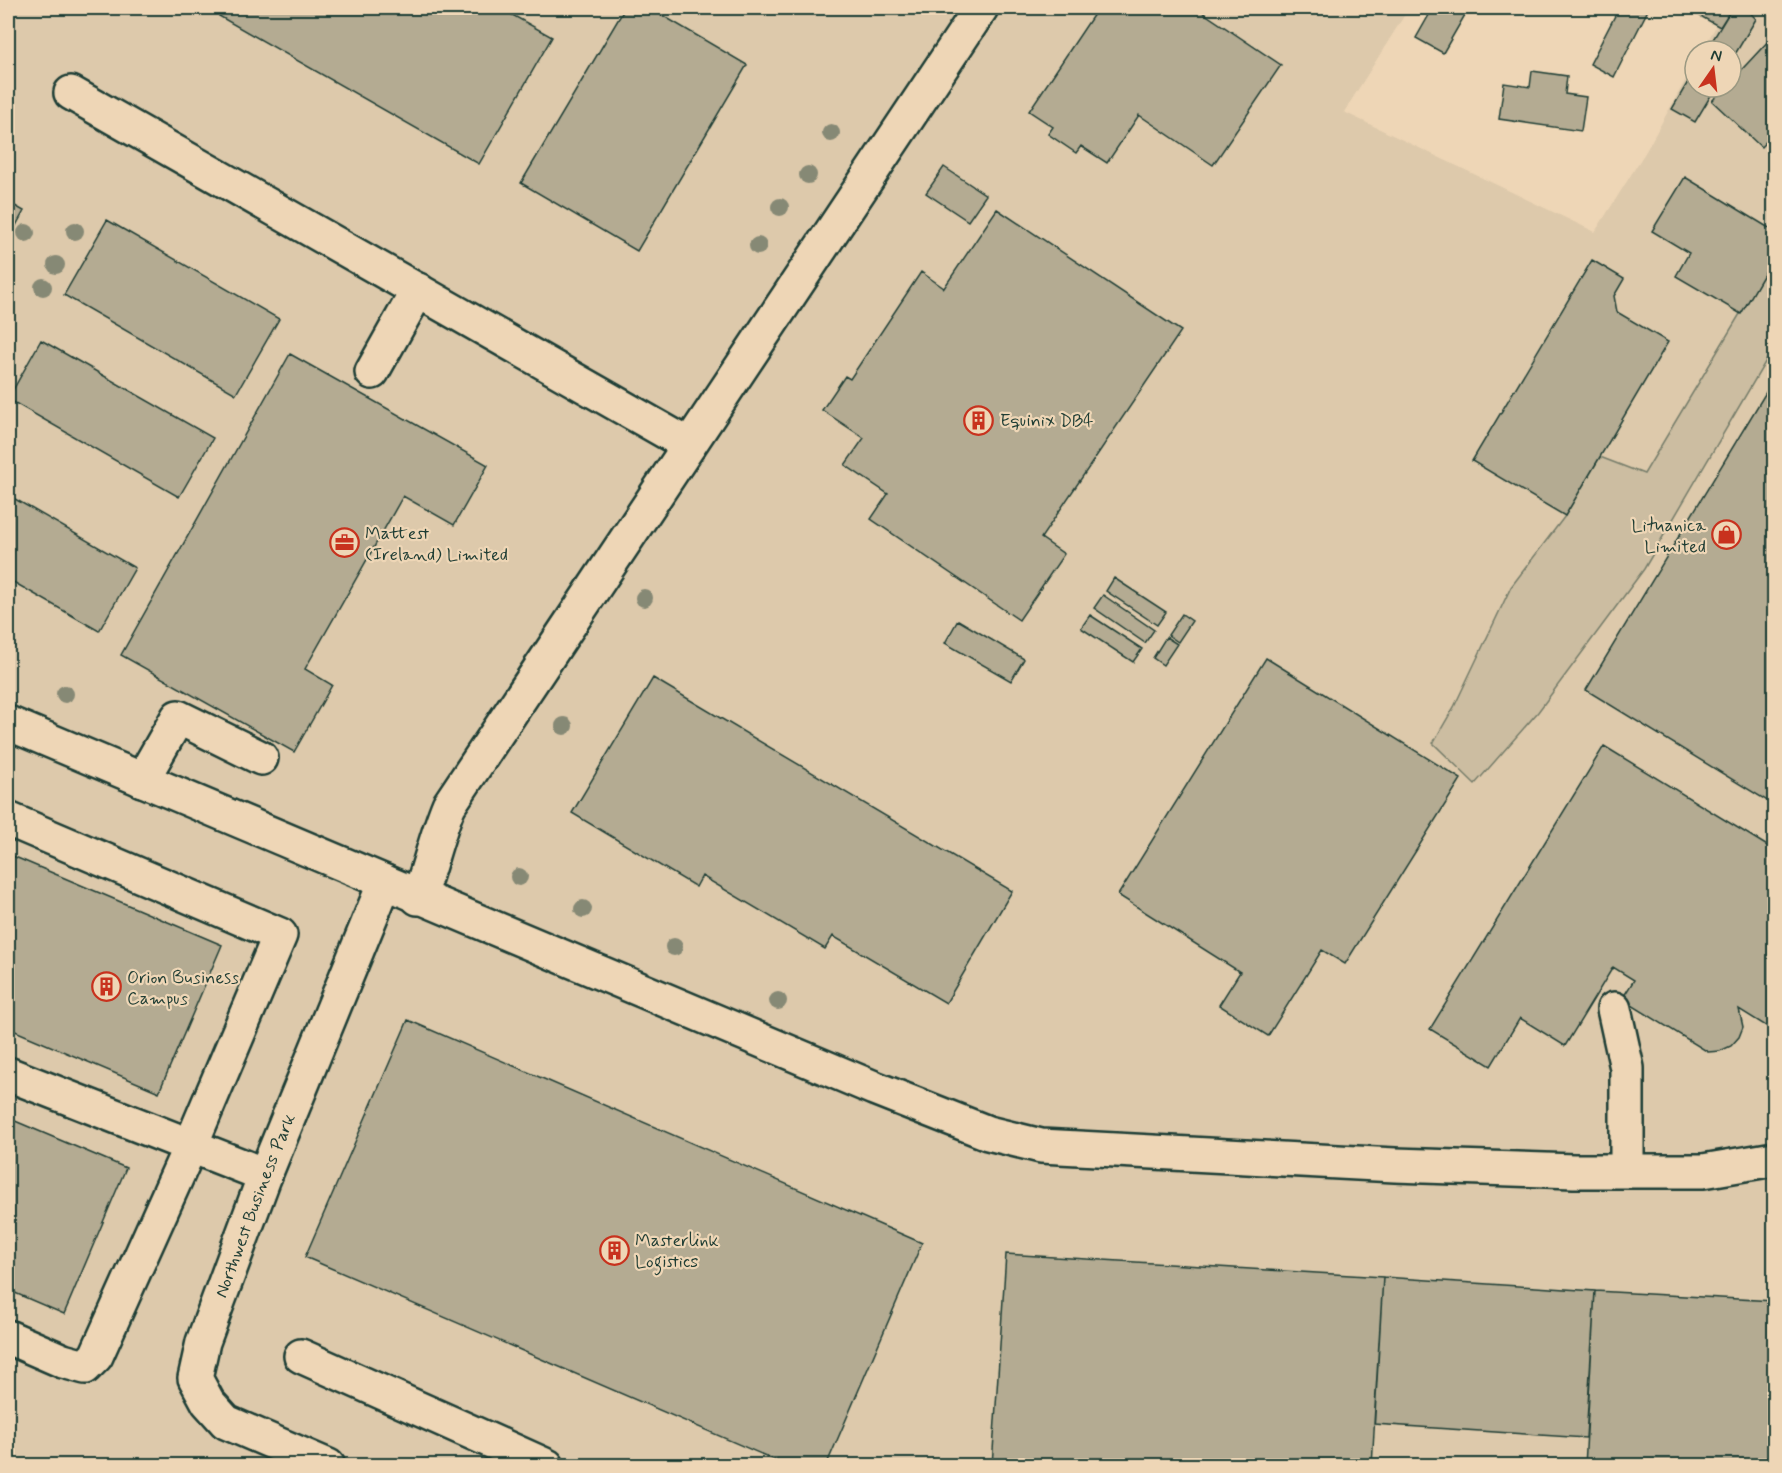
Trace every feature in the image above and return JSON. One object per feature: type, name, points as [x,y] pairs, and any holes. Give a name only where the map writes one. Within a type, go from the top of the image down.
[{"type":"street","points":[[418,898],[431,864],[435,840],[449,805],[981,8]]},
{"type":"street","points":[[71,93],[689,445]]},
{"type":"street","points":[[372,372],[418,290]]},
{"type":"street","points":[[142,780],[178,717],[261,758]]},
{"type":"street","points":[[8,723],[418,898],[874,1088],[988,1133],[1041,1146],[1395,1165],[1703,1171],[1774,1159]]},
{"type":"street","points":[[8,819],[280,935],[190,1147],[96,1356],[85,1367],[8,1337]]},
{"type":"street","name":"Northwest Business Park","points":[[328,1466],[226,1422],[208,1402],[195,1378],[202,1342],[265,1175],[385,882]]},
{"type":"street","points":[[1614,1009],[1627,1068],[1627,1170]]},
{"type":"street","points":[[8,1074],[265,1175]]},
{"type":"street","points":[[302,1356],[547,1466]]},
{"type":"shaded area","points":[[8,8],[1409,8],[1344,112],[1595,232],[1646,151],[1683,85],[1683,99],[1743,99],[1743,39],[1709,39],[1726,8],[1763,8],[1774,15],[1774,1465],[8,1465]]},
{"type":"shaded area","points":[[1774,257],[1774,347],[1644,569],[1538,712],[1475,784],[1433,743],[1454,707],[1511,587],[1565,516],[1600,457],[1644,474]]},
{"type":"building","points":[[224,8],[500,8],[552,37],[479,164],[219,16]]},
{"type":"building","points":[[625,8],[650,8],[747,65],[637,251],[521,183]]},
{"type":"building","points":[[1098,8],[1196,8],[1281,65],[1213,165],[1139,115],[1107,163],[1081,146],[1076,153],[1048,134],[1053,127],[1029,111]]},
{"type":"building","points":[[1433,8],[1469,8],[1443,53],[1416,38]]},
{"type":"building","points":[[1619,8],[1649,8],[1614,77],[1590,64]]},
{"type":"building","points":[[1686,8],[1732,8],[1720,27]]},
{"type":"building","points":[[1732,8],[1746,8],[1756,19],[1743,41],[1743,39],[1713,39]]},
{"type":"building","points":[[1774,35],[1774,133],[1761,147],[1712,101],[1714,99],[1743,99],[1743,68]]},
{"type":"building","points":[[1532,71],[1567,76],[1565,94],[1586,97],[1581,131],[1499,119],[1504,83],[1530,87]]},
{"type":"building","points":[[1683,90],[1683,99],[1709,99],[1695,122],[1672,109]]},
{"type":"building","points":[[944,167],[986,195],[968,221],[926,193]]},
{"type":"building","points":[[1685,177],[1774,231],[1774,257],[1741,314],[1676,276],[1689,253],[1652,231]]},
{"type":"building","points":[[8,202],[24,211],[8,240]]},
{"type":"building","name":"Equinix DB4","points":[[997,209],[1181,331],[1041,538],[1064,554],[1019,620],[871,519],[888,494],[845,465],[864,438],[822,410],[845,376],[850,379],[921,272],[944,288]]},
{"type":"building","points":[[107,220],[279,319],[236,394],[64,295]]},
{"type":"building","points":[[1592,260],[1624,279],[1614,296],[1617,312],[1668,342],[1565,516],[1472,461]]},
{"type":"building","points":[[41,340],[213,438],[179,497],[8,399]]},
{"type":"building","points":[[290,354],[488,465],[454,525],[403,496],[305,669],[332,685],[294,752],[121,655]]},
{"type":"building","name":"Lituanica Limited","points":[[1774,379],[1774,805],[1586,690]]},
{"type":"building","points":[[8,495],[135,568],[99,631],[8,579]]},
{"type":"building","points":[[1114,578],[1166,612],[1157,625],[1106,591]]},
{"type":"building","points":[[1103,595],[1154,630],[1145,643],[1094,608]]},
{"type":"building","points":[[1182,614],[1192,621],[1178,642],[1168,635]]},
{"type":"building","points":[[1090,615],[1142,649],[1133,662],[1081,628]]},
{"type":"building","points":[[958,620],[1024,659],[1011,681],[945,643]]},
{"type":"building","points":[[1166,637],[1177,644],[1163,665],[1153,658]]},
{"type":"building","points":[[1266,658],[1461,779],[1345,964],[1322,950],[1268,1036],[1219,1005],[1240,972],[1118,895]]},
{"type":"building","points":[[653,678],[1012,891],[946,1003],[833,936],[825,949],[702,876],[696,887],[572,813]]},
{"type":"building","points":[[1604,746],[1774,850],[1774,1031],[1739,1009],[1743,1027],[1739,1037],[1731,1046],[1720,1051],[1708,1052],[1622,999],[1634,980],[1613,967],[1565,1046],[1520,1018],[1491,1066],[1430,1029]]},
{"type":"building","name":"Orion Business Campus","points":[[8,854],[222,945],[159,1092],[8,1028]]},
{"type":"building","name":"Masterlink Logistics","points":[[408,1020],[922,1243],[826,1466],[789,1466],[305,1257]]},
{"type":"building","points":[[8,1118],[126,1168],[64,1314],[8,1290]]},
{"type":"building","points":[[1006,1254],[1383,1277],[1372,1466],[992,1466]]},
{"type":"building","points":[[1383,1277],[1595,1291],[1586,1438],[1374,1424]]},
{"type":"building","points":[[1595,1291],[1774,1301],[1774,1466],[1585,1466]]},
{"type":"place","name":"Equinix DB4","points":[[979,420]]},
{"type":"place","name":"Lituanica Limited","points":[[1727,535]]},
{"type":"place","name":"Mattest (Ireland) Limited","points":[[344,543]]},
{"type":"place","name":"Orion Business Campus","points":[[106,987]]},
{"type":"place","name":"Masterlink Logistics","points":[[614,1250]]}]
